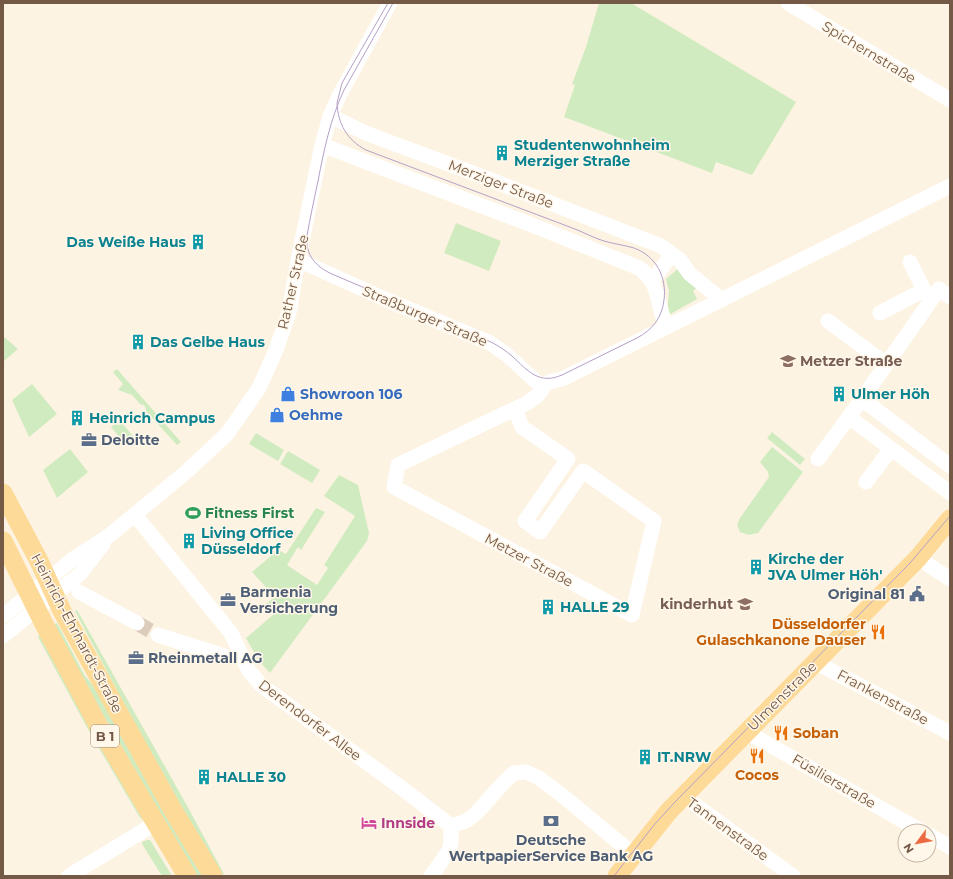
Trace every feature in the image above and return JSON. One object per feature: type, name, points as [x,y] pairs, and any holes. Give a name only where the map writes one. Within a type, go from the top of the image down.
[{"type":"main road","name":"Heinrich-Ehrhardt-Straße","points":[[3,493],[62,611],[174,812],[213,876]]},
{"type":"main road","name":"Ulmenstraße","points":[[617,876],[683,796],[918,558],[950,519]]},
{"type":"main road","name":"Heinrich-Ehrhardt-Straße","points":[[3,541],[98,725],[187,876]]},
{"type":"street","name":"Rather Straße","points":[[3,616],[33,601],[51,587],[73,559],[110,535],[186,473],[227,434],[259,388],[276,350],[289,313],[298,260],[322,145],[330,116],[344,87],[390,3]]},
{"type":"street","name":"Spichernstraße","points":[[788,3],[950,100]]},
{"type":"street","name":"Merziger Straße","points":[[330,116],[368,134],[661,246],[679,259],[690,274],[722,300]]},
{"type":"street","name":"Merziger Straße","points":[[322,145],[532,225],[639,268],[646,272],[652,281]]},
{"type":"street","name":"Metzer Straße","points":[[515,409],[522,427],[568,459],[525,522],[540,532],[583,471],[654,521],[632,615],[394,487],[398,465],[533,400],[542,388],[549,382],[562,379],[950,186]]},
{"type":"street","points":[[667,327],[663,319],[652,281],[672,254]]},
{"type":"street","name":"Straßburger Straße","points":[[298,260],[372,294],[490,343],[506,354],[542,388]]},
{"type":"street","points":[[910,262],[927,296]]},
{"type":"street","points":[[880,313],[927,296],[939,289],[950,297]]},
{"type":"street","points":[[818,459],[886,364],[927,296]]},
{"type":"street","points":[[828,322],[886,364]]},
{"type":"street","points":[[862,399],[950,466]]},
{"type":"street","points":[[849,417],[950,493]]},
{"type":"street","points":[[866,482],[891,449]]},
{"type":"street","name":"Derendorfer Allee","points":[[135,515],[231,633],[249,671],[261,685],[403,789],[450,826]]},
{"type":"street","points":[[918,558],[950,579]]},
{"type":"street","points":[[79,592],[137,623]]},
{"type":"street","name":"Rather Straße","points":[[3,636],[33,601]]},
{"type":"street","points":[[158,635],[224,656]]},
{"type":"street","name":"Frankenstraße","points":[[815,662],[950,733]]},
{"type":"street","name":"Füsilierstraße","points":[[747,732],[907,823]]},
{"type":"street","points":[[431,876],[449,851],[451,842],[450,826],[466,821],[473,816],[514,773],[526,772],[539,778],[634,855]]},
{"type":"street","name":"Tannenstraße","points":[[683,796],[793,876]]},
{"type":"street","points":[[69,876],[156,823]]},
{"type":"street","points":[[937,840],[950,847]]},
{"type":"green space","points":[[599,3],[631,3],[796,102],[752,175],[716,162],[712,173],[564,117],[575,85],[572,84],[586,47]]},
{"type":"green space","points":[[456,223],[501,241],[489,271],[444,253]]},
{"type":"green space","points":[[680,267],[699,286],[693,291],[697,299],[667,316],[669,291],[666,279]]},
{"type":"green space","points":[[3,336],[18,349],[3,362]]},
{"type":"green space","points":[[117,369],[181,442],[177,445],[146,411],[144,405],[140,404],[132,395],[118,390],[123,384],[113,372]]},
{"type":"green space","points":[[32,384],[57,414],[29,437],[12,400]]},
{"type":"green space","points":[[122,423],[139,443],[135,446],[130,443],[126,445],[111,427],[115,424],[119,425]]},
{"type":"green space","points":[[772,432],[805,459],[800,465],[767,438]]},
{"type":"green space","points":[[256,433],[284,450],[278,461],[249,444]]},
{"type":"green space","points":[[772,447],[803,472],[758,533],[749,535],[740,532],[737,525],[740,518],[769,477],[768,472],[760,462]]},
{"type":"green space","points":[[70,449],[88,472],[57,498],[43,470]]},
{"type":"green space","points":[[288,451],[320,470],[312,483],[280,464]]},
{"type":"green space","points":[[339,475],[358,485],[369,533],[367,541],[270,673],[259,661],[246,638],[274,614],[266,604],[275,597],[252,572],[278,550],[286,554],[316,508],[325,512],[301,550],[298,547],[287,565],[317,585],[328,568],[324,565],[355,516],[324,496]]},
{"type":"green space","points":[[77,610],[224,874],[222,875],[202,843],[128,711],[75,611]]},
{"type":"green space","points":[[57,623],[85,676],[99,692],[204,876],[197,876],[183,853],[53,625]]},
{"type":"green space","points":[[39,635],[141,816],[142,821],[89,731],[38,637]]},
{"type":"green space","points":[[150,840],[172,876],[162,876],[142,844],[142,842]]},
{"type":"tunnel","points":[[137,623],[158,635]]},
{"type":"tram line","points":[[388,3],[342,83],[337,103],[338,111],[339,118],[345,131],[359,146],[366,150],[575,229],[600,240],[634,248],[648,256],[654,262],[662,276],[664,283],[664,300],[659,318],[652,327],[642,335],[562,375],[554,378],[540,377],[534,375],[507,352],[491,342],[332,274],[321,268],[313,260],[308,249],[307,236],[331,124],[335,113],[339,101],[344,90],[393,3]]},
{"type":"tram line","points":[[614,876],[654,825],[675,802],[910,563],[950,516]]},
{"type":"place","name":"Studentenwohnheim Merziger Straße","points":[[502,153]]},
{"type":"place","name":"Das Weiße Haus","points":[[198,242]]},
{"type":"place","name":"Das Gelbe Haus","points":[[138,342]]},
{"type":"place","name":"Metzer Straße","points":[[788,361]]},
{"type":"place","name":"Showroon 106","points":[[288,394]]},
{"type":"place","name":"Ulmer Höh","points":[[839,394]]},
{"type":"place","name":"Oehme","points":[[277,415]]},
{"type":"place","name":"Heinrich Campus","points":[[77,418]]},
{"type":"place","name":"Deloitte","points":[[89,440]]},
{"type":"place","name":"Fitness First","points":[[193,513]]},
{"type":"place","name":"Living Office Düsseldorf","points":[[189,541]]},
{"type":"place","name":"Kirche der JVA Ulmer Höh'","points":[[756,567]]},
{"type":"place","name":"Original 81","points":[[917,594]]},
{"type":"place","name":"Barmenia Versicherung","points":[[228,600]]},
{"type":"place","name":"kinderhut","points":[[745,604]]},
{"type":"place","name":"HALLE 29","points":[[548,607]]},
{"type":"place","name":"Düsseldorfer Gulaschkanone Dauser","points":[[878,632]]},
{"type":"place","name":"Rheinmetall AG","points":[[136,658]]},
{"type":"place","name":"Soban","points":[[781,733]]},
{"type":"place","name":"Cocos","points":[[757,756]]},
{"type":"place","name":"IT.NRW","points":[[645,757]]},
{"type":"place","name":"HALLE 30","points":[[204,777]]},
{"type":"place","name":"Deutsche WertpapierService Bank AG","points":[[551,821]]},
{"type":"place","name":"Innside","points":[[369,823]]}]
